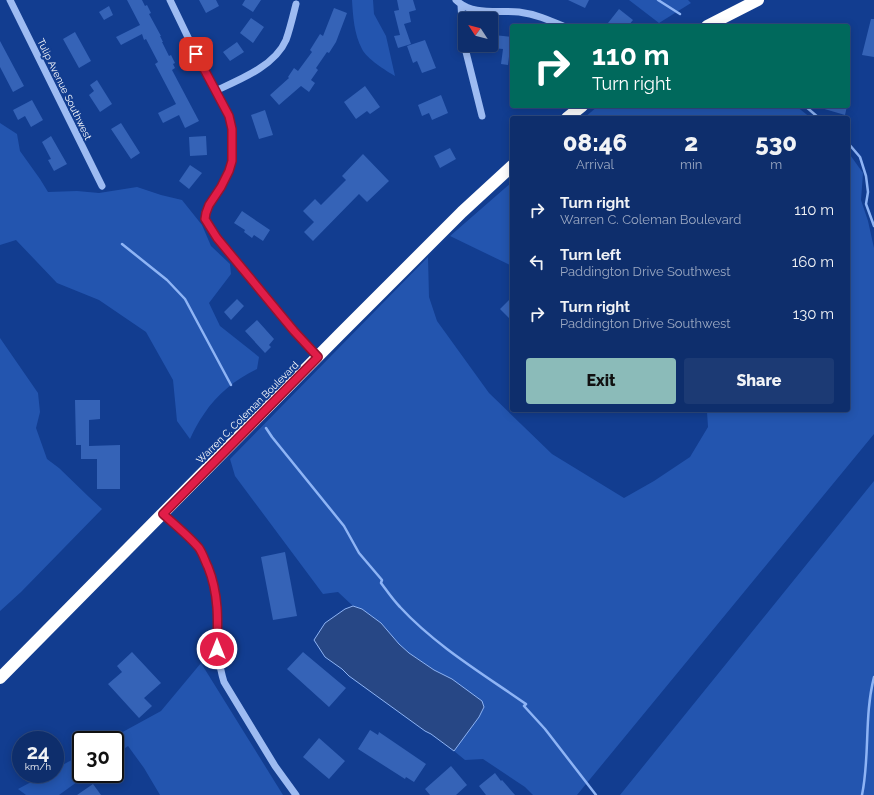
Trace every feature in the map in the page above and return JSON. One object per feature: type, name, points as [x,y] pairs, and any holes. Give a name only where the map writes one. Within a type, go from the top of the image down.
[{"type":"highway","points":[[711,24],[758,0]]},
{"type":"highway","points":[[570,116],[580,108]]},
{"type":"highway","name":"Warren C. Coleman Boulevard","points":[[0,678],[318,357],[452,223],[510,168]]},
{"type":"street","name":"Tulip Avenue Southwest","points":[[10,0],[102,186]]},
{"type":"street","points":[[170,0],[229,116],[232,129],[232,161],[221,187],[209,205],[205,219],[217,238],[294,331],[318,357]]},
{"type":"street","points":[[458,2],[469,9],[525,13],[543,17],[559,24]]},
{"type":"street","points":[[458,2],[463,40],[482,116]]},
{"type":"street","points":[[215,91],[242,79],[266,64],[277,54],[286,41],[296,4]]},
{"type":"street","points":[[163,514],[198,548],[204,557],[213,580],[216,595],[218,615],[217,649],[224,682],[275,766],[296,795]]},
{"type":"shaded area","points":[[352,0],[373,0],[374,14],[386,36],[395,76],[364,53],[359,43],[353,19]]},
{"type":"shaded area","points":[[629,0],[688,0],[691,3],[659,23]]},
{"type":"shaded area","points":[[596,108],[798,108],[808,116],[586,116]]},
{"type":"shaded area","points":[[0,123],[17,134],[20,151],[48,192],[77,191],[99,193],[137,187],[182,200],[202,225],[211,246],[230,264],[231,274],[209,303],[220,326],[259,357],[257,369],[234,382],[215,400],[200,420],[190,439],[177,421],[173,380],[146,332],[99,300],[57,283],[16,240],[0,245]]},
{"type":"shaded area","points":[[850,155],[863,173],[861,200],[868,221],[874,248],[874,434],[577,795],[533,795],[525,787],[483,759],[465,760],[454,751],[479,717],[484,707],[452,679],[434,670],[409,653],[381,623],[362,609],[353,606],[338,592],[323,594],[235,476],[230,459],[428,257],[429,297],[437,321],[489,393],[552,454],[624,498],[654,481],[690,457],[708,427],[707,412],[850,412]]},
{"type":"shaded area","points":[[510,184],[510,265],[450,236]]},
{"type":"shaded area","points":[[0,338],[38,393],[40,412],[36,428],[47,459],[59,468],[102,509],[21,592],[0,611]]},
{"type":"shaded area","points":[[874,481],[874,795],[620,795]]},
{"type":"shaded area","points":[[353,606],[362,609],[381,623],[409,653],[434,670],[452,679],[482,701],[484,707],[479,717],[454,751],[349,676],[325,657],[314,640],[325,623],[345,609]]},
{"type":"shaded area","points":[[201,663],[283,795],[160,795],[144,768],[128,746],[124,749],[124,731],[161,711]]},
{"type":"shaded area","points":[[72,760],[72,783],[76,783],[59,795],[26,795],[18,789],[29,783],[64,783],[64,764]]},
{"type":"building","points":[[127,0],[142,0],[145,6],[147,5],[151,13],[149,14],[161,36],[162,42],[169,56],[171,55],[175,63],[173,64],[175,68],[172,70],[199,121],[185,128],[179,115],[163,123],[158,113],[176,104],[155,64],[158,62],[146,39],[144,40],[142,34],[121,45],[116,37],[140,25]]},
{"type":"building","points":[[199,0],[216,0],[219,6],[206,13]]},
{"type":"building","points":[[245,0],[261,0],[253,12],[242,5]]},
{"type":"building","points":[[397,0],[413,0],[416,10],[409,12],[411,22],[404,24],[411,44],[398,48],[394,36],[400,35],[394,11],[399,10]]},
{"type":"building","points":[[568,0],[589,0],[585,8]]},
{"type":"building","points":[[109,6],[113,15],[104,20],[99,12]]},
{"type":"building","points":[[334,8],[347,13],[336,42],[316,68],[318,70],[311,80],[315,83],[309,92],[301,86],[279,105],[270,95],[289,78],[288,77],[294,68],[298,71],[312,52],[310,50],[320,34],[323,36]]},
{"type":"building","points":[[619,9],[633,20],[630,24],[608,23]]},
{"type":"building","points":[[251,18],[264,27],[253,43],[240,33]]},
{"type":"building","points":[[871,19],[874,19],[874,57],[862,55]]},
{"type":"building","points":[[75,32],[91,61],[79,68],[63,39]]},
{"type":"building","points":[[498,35],[510,37],[508,65],[501,64],[503,49],[498,49]]},
{"type":"building","points":[[425,40],[436,68],[422,73],[417,61],[413,63],[407,46]]},
{"type":"building","points":[[0,41],[24,86],[13,92],[0,67]]},
{"type":"building","points":[[237,42],[244,52],[230,61],[223,52]]},
{"type":"building","points":[[97,80],[112,104],[100,112],[89,95],[94,91],[90,85]]},
{"type":"building","points":[[365,86],[380,107],[370,114],[367,111],[356,119],[344,102]]},
{"type":"building","points":[[441,95],[448,113],[432,120],[429,113],[422,116],[418,105]]},
{"type":"building","points":[[32,100],[43,120],[31,127],[25,116],[18,120],[13,110]]},
{"type":"building","points":[[821,108],[847,108],[845,115]]},
{"type":"building","points":[[265,110],[273,135],[259,139],[251,115]]},
{"type":"building","points":[[121,123],[140,153],[131,159],[111,129]]},
{"type":"building","points":[[51,136],[67,164],[54,171],[48,160],[51,159],[42,142]]},
{"type":"building","points":[[206,136],[207,155],[190,156],[189,137]]},
{"type":"building","points":[[450,148],[456,159],[440,168],[434,156]]},
{"type":"building","points":[[363,154],[389,181],[367,202],[359,194],[313,241],[304,232],[314,222],[303,211],[315,199],[321,205],[346,180],[342,176]]},
{"type":"building","points":[[190,165],[202,173],[189,189],[179,181]]},
{"type":"building","points":[[242,211],[270,230],[263,241],[254,235],[252,238],[244,232],[245,230],[234,223]]},
{"type":"building","points":[[237,299],[244,306],[231,320],[224,312]]},
{"type":"building","points":[[510,299],[510,319],[500,309]]},
{"type":"building","points":[[257,320],[274,339],[269,345],[271,347],[265,353],[245,331]]},
{"type":"building","points":[[75,400],[100,400],[100,419],[89,420],[89,446],[120,445],[120,489],[97,489],[97,459],[81,459],[81,445],[76,445]]},
{"type":"building","points":[[285,552],[297,616],[273,620],[261,557]]},
{"type":"building","points":[[132,652],[161,683],[144,698],[152,706],[139,718],[108,684],[122,672],[117,666]]},
{"type":"building","points":[[303,652],[346,688],[329,707],[287,669]]},
{"type":"building","points":[[370,730],[378,735],[379,732],[426,764],[414,782],[406,777],[405,779],[358,749]]},
{"type":"building","points":[[319,738],[345,761],[329,779],[303,757]]},
{"type":"building","points":[[451,766],[467,785],[456,795],[430,795],[425,789]]},
{"type":"building","points":[[495,773],[515,795],[486,795],[479,786]]},
{"type":"building","points":[[93,784],[101,795],[77,795]]},
{"type":"waterway","points":[[658,0],[680,14]]},
{"type":"waterway","points":[[807,108],[817,116]]},
{"type":"waterway","points":[[850,145],[860,157],[866,176],[868,192],[866,204],[874,226]]},
{"type":"waterway","points":[[122,244],[167,280],[185,299],[231,385]]},
{"type":"waterway","points":[[266,428],[344,526],[359,553],[382,580],[381,583],[397,604],[444,647],[526,704],[524,706],[545,729],[596,795]]},
{"type":"waterway","points":[[862,795],[866,766],[869,707],[874,677]]},
{"type":"route","points":[[196,54],[229,116],[233,144],[232,161],[229,171],[221,187],[209,205],[205,219],[217,238],[294,331],[318,357],[163,514],[198,548],[204,557],[213,580],[216,595],[218,615],[217,649]]}]
